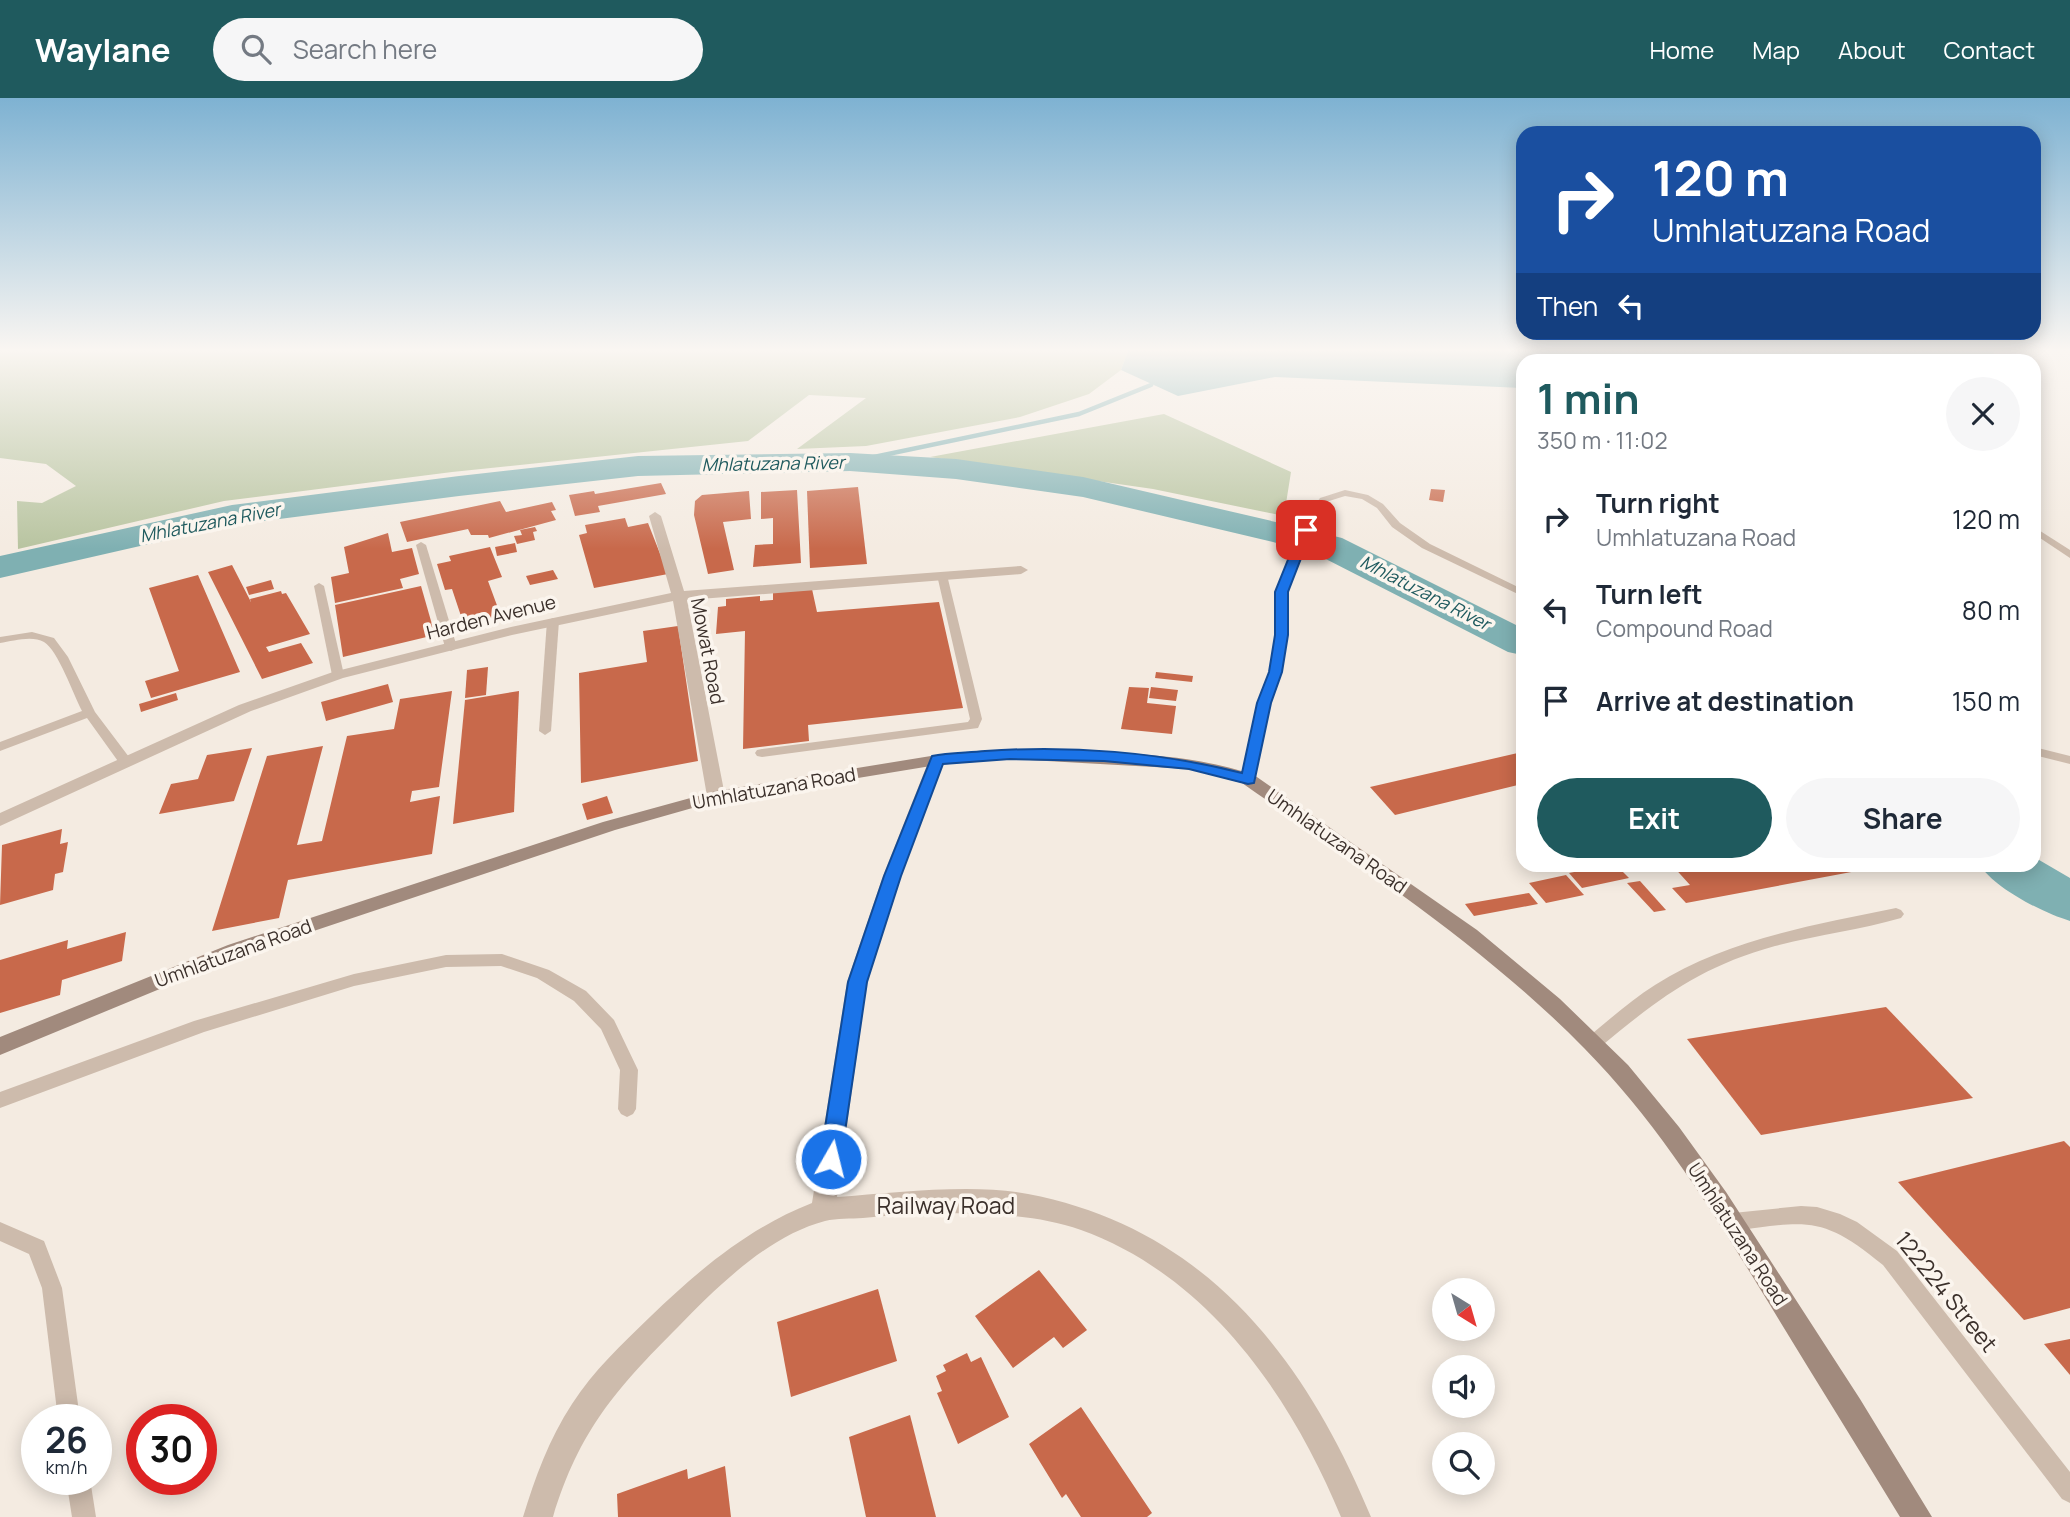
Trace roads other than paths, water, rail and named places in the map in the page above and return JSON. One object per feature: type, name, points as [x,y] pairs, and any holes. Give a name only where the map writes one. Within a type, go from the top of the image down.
[{"type":"street","name":"Mowat Road","points":[[656,516],[679,596],[716,796]]},
{"type":"street","name":"Harden Avenue","points":[[0,820],[245,708],[338,675],[553,621],[679,596],[1021,570]]},
{"type":"street","name":"Umhlatuzana Road","points":[[0,1046],[65,1016],[235,950],[609,826],[716,796],[937,760],[1010,754],[1104,757],[1190,764],[1248,779],[1393,879],[1510,967],[1593,1043],[1660,1119],[1733,1222],[1917,1517]]},
{"type":"street","points":[[823,1210],[857,982],[892,876],[937,760]]},
{"type":"street","name":"Railway Road","points":[[538,1517],[548,1483],[573,1427],[626,1360],[698,1288],[760,1240],[823,1210],[929,1201],[1027,1205],[1087,1222],[1148,1248],[1202,1289],[1255,1338],[1298,1398],[1339,1470],[1356,1517]]},
{"type":"lane","points":[[1248,779],[1264,703],[1276,672],[1282,635],[1282,592],[1306,530],[1323,500],[1336,494],[1354,494],[1380,506],[1403,531],[1426,546],[1516,590]]},
{"type":"lane","points":[[2041,535],[2070,555]]},
{"type":"lane","points":[[421,545],[451,647]]},
{"type":"lane","points":[[762,753],[973,725],[976,719],[942,575]]},
{"type":"lane","points":[[319,586],[338,675]]},
{"type":"lane","points":[[545,731],[553,621]]},
{"type":"lane","points":[[0,640],[32,635],[50,640],[62,657],[89,713],[125,761]]},
{"type":"lane","points":[[0,747],[89,713]]},
{"type":"lane","points":[[2041,753],[2070,760]]},
{"type":"lane","points":[[1593,1043],[1661,989],[1713,961],[1781,938],[1896,914]]},
{"type":"lane","points":[[0,1100],[200,1026],[354,980],[446,961],[502,960],[543,974],[580,996],[608,1025],[629,1070],[627,1110]]},
{"type":"lane","name":"122224 Street","points":[[1733,1222],[1808,1213],[1838,1220],[1863,1235],[1890,1258],[2070,1491]]},
{"type":"lane","points":[[0,1231],[37,1248],[52,1288],[67,1404]]},
{"type":"lane","points":[[80,1495],[83,1517]]},
{"type":"waterway","points":[[850,462],[1064,417]]},
{"type":"waterway","name":"Mhlatuzana River","points":[[0,567],[232,515],[459,486],[638,466],[850,462],[956,469],[1083,487],[1281,533],[1329,546],[1516,640]]},
{"type":"waterway","name":"Mhlatuzana River","points":[[2019,872],[2070,902]]}]
